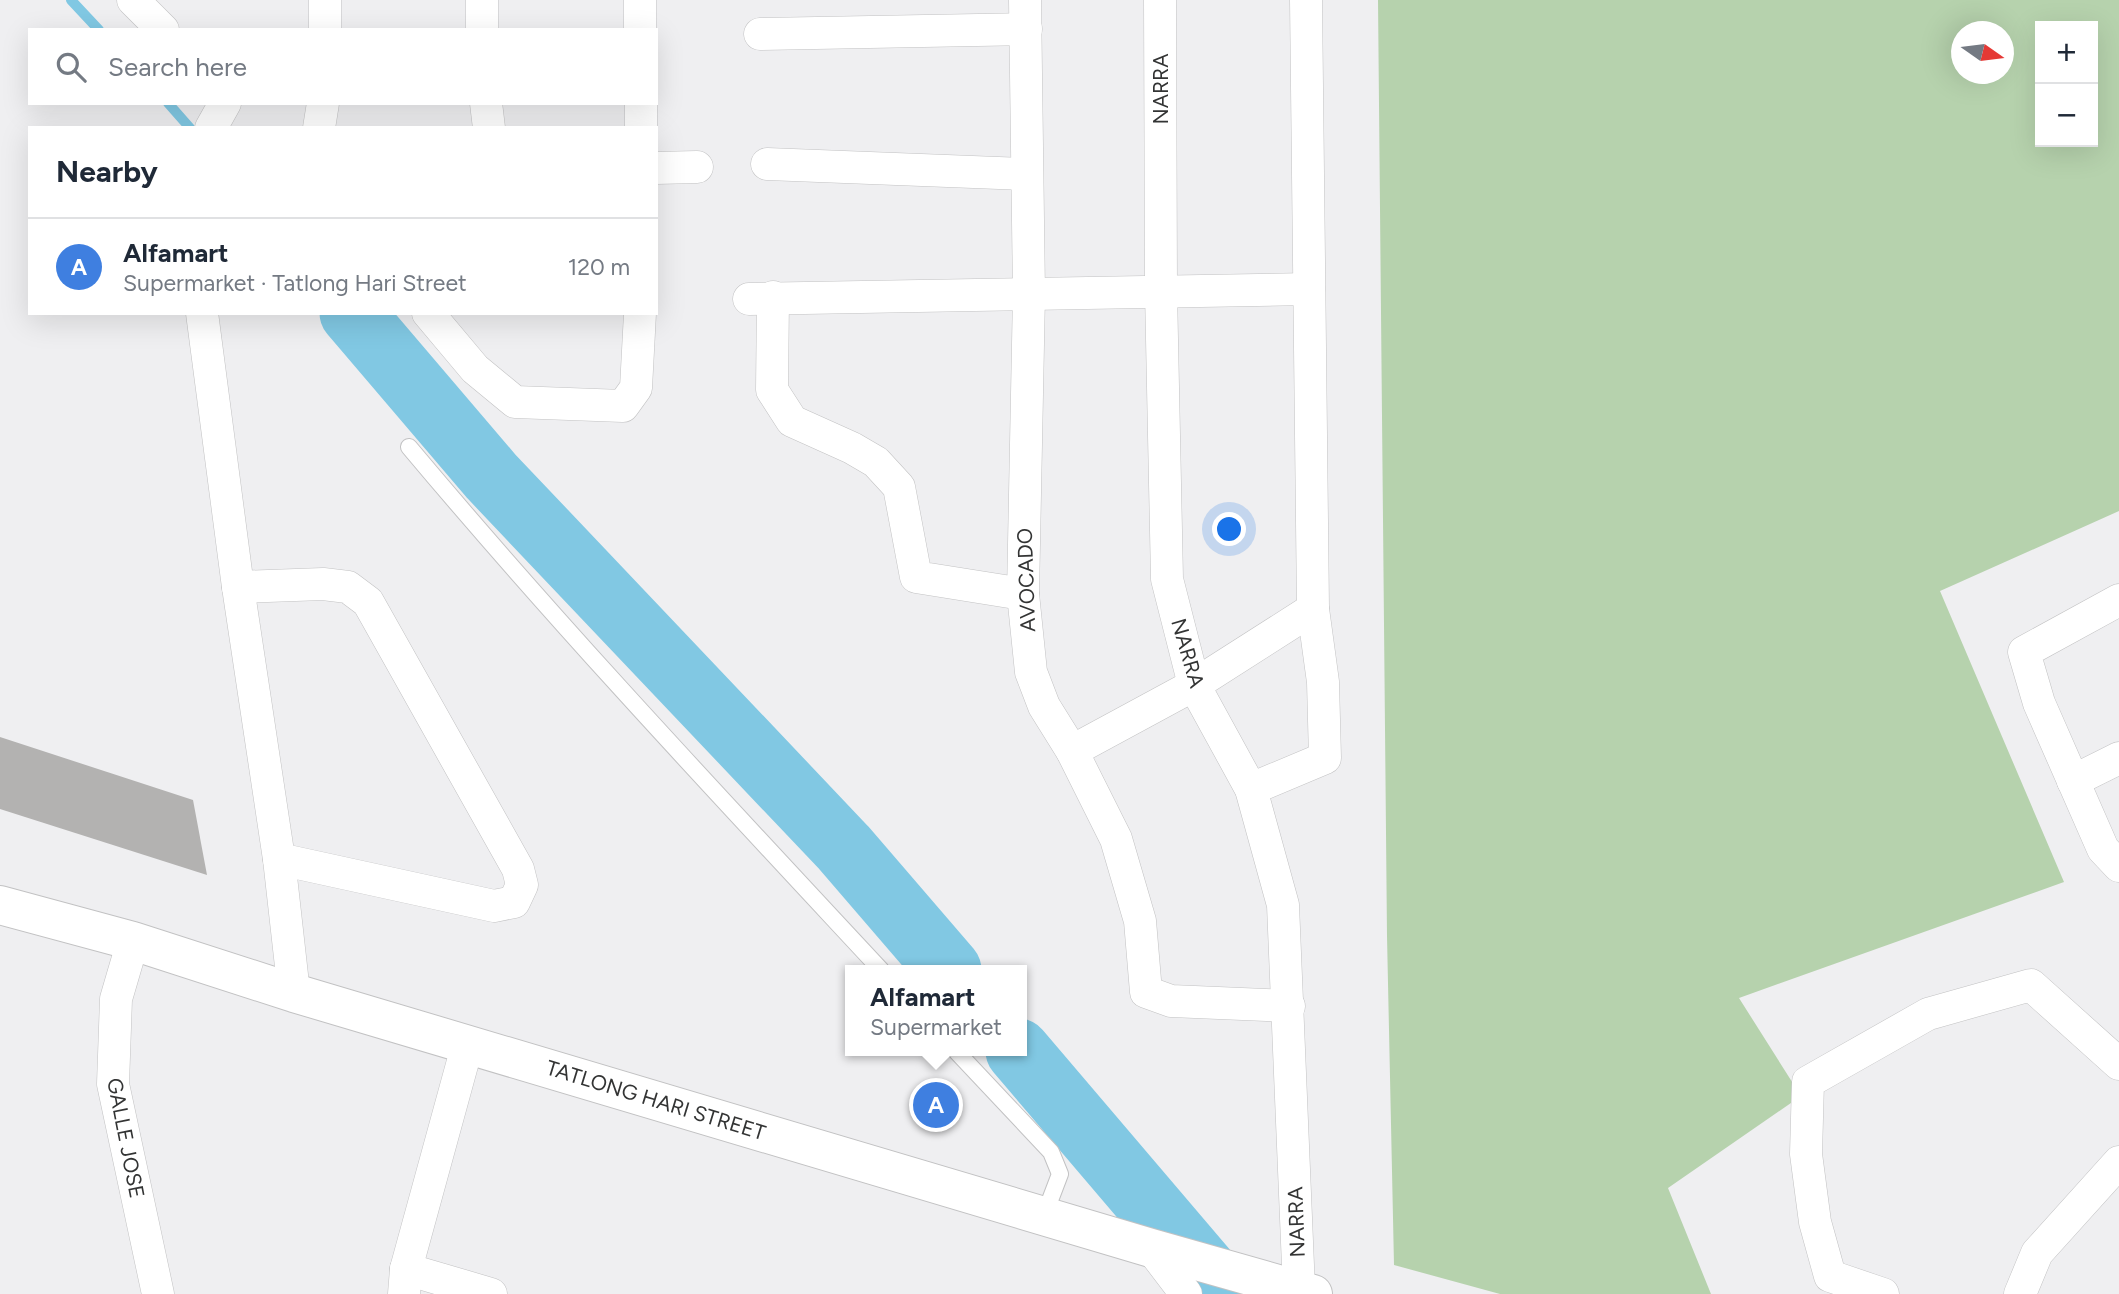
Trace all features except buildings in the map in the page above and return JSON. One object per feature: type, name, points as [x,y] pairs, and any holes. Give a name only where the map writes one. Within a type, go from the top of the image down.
[{"type":"street","points":[[133,0],[161,28]]},
{"type":"street","points":[[325,0],[325,28]]},
{"type":"street","points":[[482,0],[482,28]]},
{"type":"street","points":[[640,0],[640,28]]},
{"type":"street","name":"NARRA","points":[[1160,0],[1161,291],[1167,579],[1194,685],[1251,789],[1283,905],[1289,1006],[1292,1288]]},
{"type":"street","points":[[1251,789],[1325,758],[1324,682],[1313,609],[1306,0]]},
{"type":"street","points":[[760,34],[1025,14]]},
{"type":"street","name":"AVOCADO","points":[[1025,14],[1029,294],[1023,594],[1031,672],[1045,705],[1072,751],[1116,839],[1140,921],[1146,992],[1171,1001],[1289,1006]]},
{"type":"street","points":[[320,126],[323,105]]},
{"type":"street","points":[[486,105],[489,126]]},
{"type":"street","points":[[641,105],[641,126]]},
{"type":"street","points":[[767,164],[1026,174]]},
{"type":"street","points":[[658,168],[697,167]]},
{"type":"street","points":[[1023,594],[916,577],[900,488],[876,462],[792,421],[772,390],[761,298],[1309,289]]},
{"type":"street","points":[[202,315],[238,587],[279,859],[294,993]]},
{"type":"street","points":[[430,315],[475,369],[515,402],[623,406],[636,388],[640,315]]},
{"type":"street","points":[[238,587],[323,584],[348,587],[368,602],[518,869],[523,885],[514,902],[494,906],[279,859]]},
{"type":"street","points":[[2119,600],[2024,652],[2039,703],[2103,849],[2119,866]]},
{"type":"street","points":[[1072,751],[1194,685],[1313,609]]},
{"type":"street","points":[[2073,781],[2119,758]]},
{"type":"street","name":"TATLONG HARI STREET","points":[[0,905],[133,941],[294,993],[1044,1216],[1174,1267],[1292,1288]]},
{"type":"street","name":"GALLE JOSE","points":[[133,941],[116,999],[113,1084],[158,1294]]},
{"type":"street","points":[[1883,1294],[1830,1276],[1815,1223],[1806,1154],[1808,1082],[1928,1014],[2031,985],[2119,1064]]},
{"type":"street","points":[[468,1043],[405,1281],[491,1294]]},
{"type":"street","points":[[2020,1294],[2037,1253],[2119,1162]]},
{"type":"lane","points":[[410,447],[484,537],[703,780],[876,965]]},
{"type":"lane","points":[[961,1056],[1051,1152],[1060,1174],[1044,1216]]},
{"type":"green space","points":[[1378,0],[2119,0],[2119,511],[1940,591],[2064,882],[1739,998],[1801,1096],[1668,1188],[1711,1294],[1500,1294],[1394,1265],[1387,936]]},
{"type":"waterway","points":[[71,0],[97,28]]},
{"type":"waterway","points":[[170,105],[188,126]]},
{"type":"waterway","points":[[354,315],[491,476],[844,848],[945,965]]},
{"type":"waterway","points":[[1022,1056],[1225,1294]]},
{"type":"place","name":"Alfamart","points":[[936,1105]]}]
